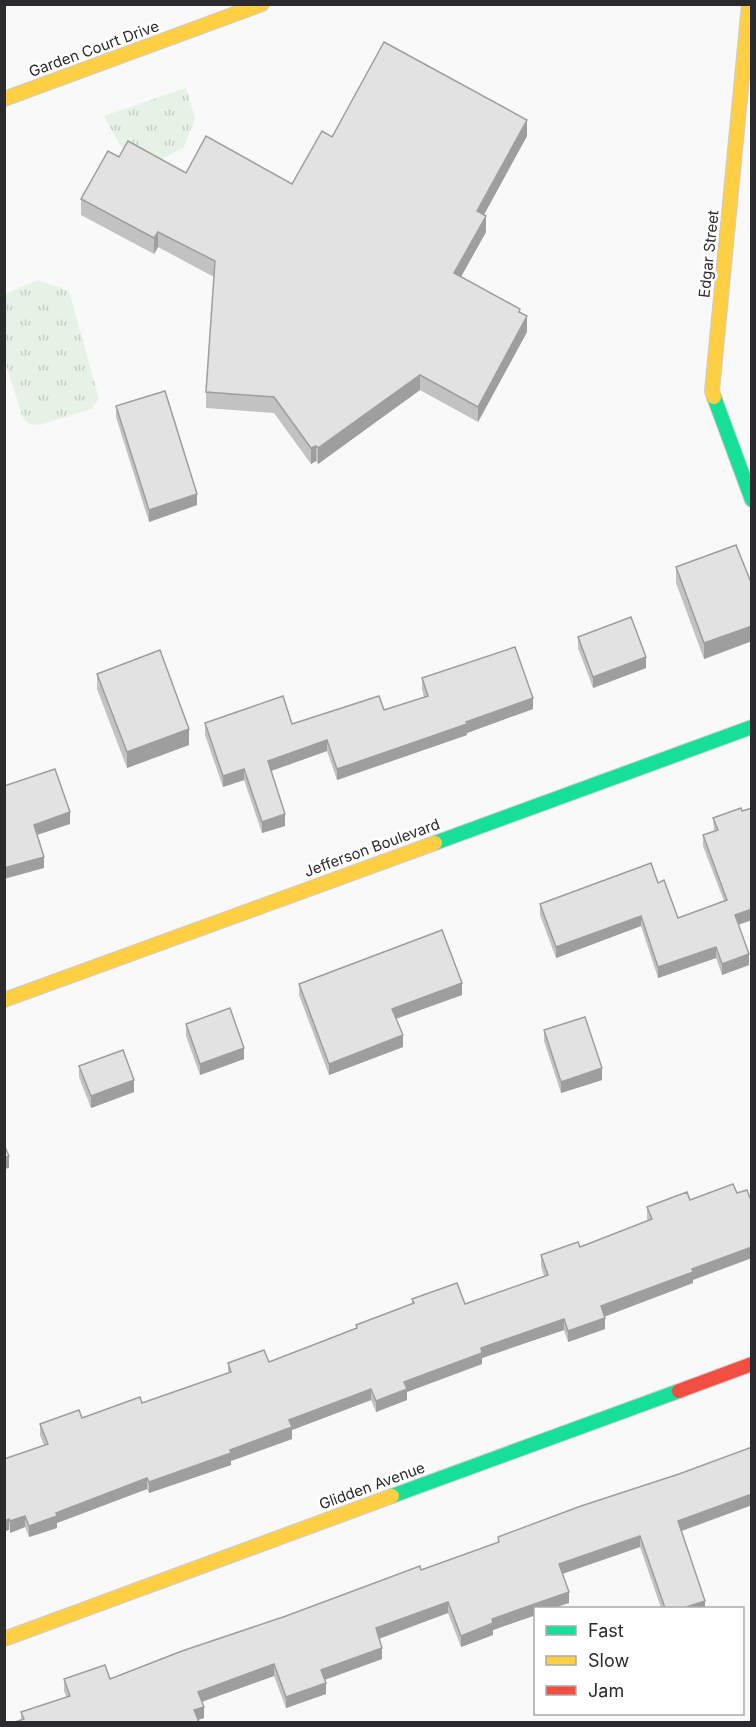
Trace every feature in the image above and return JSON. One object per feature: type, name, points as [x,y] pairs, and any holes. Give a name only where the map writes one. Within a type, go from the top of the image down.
[{"type":"street","name":"Garden Court Drive","points":[[4,99],[262,4]]},
{"type":"street","name":"Edgar Street","points":[[749,4],[712,391],[752,500]]},
{"type":"street","name":"Jefferson Boulevard","points":[[4,1000],[752,727]]},
{"type":"street","name":"Glidden Avenue","points":[[4,1639],[752,1364]]},
{"type":"green space","points":[[186,88],[195,118],[184,147],[149,166],[124,152],[104,116]]},
{"type":"green space","points":[[38,280],[69,291],[99,399],[91,409],[40,425],[29,424],[23,418],[5,361],[5,294]]},
{"type":"building","points":[[384,42],[527,120],[477,211],[486,216],[454,273],[520,309],[519,312],[527,316],[478,407],[420,375],[318,448],[316,446],[311,448],[274,397],[206,392],[215,261],[158,232],[154,238],[81,199],[108,151],[119,157],[128,141],[186,173],[206,136],[292,184],[322,131],[332,137]]},
{"type":"building","points":[[165,391],[197,494],[149,510],[116,406]]},
{"type":"building","points":[[736,545],[752,585],[752,626],[704,643],[676,567]]},
{"type":"building","points":[[631,617],[646,657],[593,677],[578,637]]},
{"type":"building","points":[[515,647],[533,698],[466,722],[467,724],[337,769],[327,740],[268,761],[285,814],[262,822],[244,769],[223,776],[205,723],[283,696],[292,724],[379,696],[384,710],[428,696],[422,678]]},
{"type":"building","points":[[160,650],[189,729],[127,752],[97,674]]},
{"type":"building","points":[[55,769],[70,812],[34,825],[44,857],[4,868],[4,786]]},
{"type":"building","points":[[741,808],[742,811],[752,808],[752,909],[735,915],[749,954],[722,964],[716,947],[658,967],[641,916],[556,947],[540,904],[651,863],[658,883],[664,880],[678,918],[727,900],[703,835],[718,830],[713,818]]},
{"type":"building","points":[[442,930],[462,983],[392,1009],[403,1035],[329,1064],[299,984]]},
{"type":"building","points":[[230,1008],[244,1048],[200,1064],[186,1024]]},
{"type":"building","points":[[585,1017],[602,1068],[561,1082],[544,1030]]},
{"type":"building","points":[[123,1050],[134,1080],[91,1096],[79,1066]]},
{"type":"building","points":[[4,1145],[9,1156],[4,1158]]},
{"type":"building","points":[[733,1184],[737,1193],[747,1190],[750,1198],[752,1197],[752,1247],[692,1269],[693,1272],[601,1306],[605,1318],[568,1331],[564,1319],[481,1348],[482,1353],[404,1382],[407,1389],[376,1401],[371,1389],[289,1420],[292,1427],[230,1450],[231,1453],[149,1482],[147,1478],[56,1513],[57,1516],[29,1526],[25,1516],[4,1521],[4,1459],[48,1444],[40,1424],[79,1410],[82,1418],[140,1397],[142,1403],[231,1372],[228,1363],[264,1350],[269,1362],[357,1328],[356,1325],[414,1303],[412,1299],[457,1283],[465,1304],[548,1275],[541,1255],[578,1242],[580,1247],[652,1219],[647,1207],[687,1192],[690,1200]]},
{"type":"building","points":[[752,1447],[752,1494],[678,1521],[705,1601],[686,1607],[665,1607],[640,1536],[559,1564],[569,1592],[492,1619],[493,1623],[461,1636],[448,1602],[376,1628],[382,1648],[321,1670],[326,1683],[286,1697],[274,1664],[198,1692],[204,1707],[194,1710],[199,1722],[15,1722],[24,1719],[21,1712],[70,1696],[64,1679],[105,1665],[110,1679],[420,1566],[421,1570],[499,1542],[498,1537],[581,1506]]},
{"type":"traffic: fast","points":[[714,397],[752,500]]},
{"type":"traffic: fast","points":[[435,843],[752,727]]},
{"type":"traffic: fast","points":[[392,1496],[679,1391]]},
{"type":"traffic: slow","points":[[4,99],[262,4]]},
{"type":"traffic: slow","points":[[714,397],[712,391],[749,4]]},
{"type":"traffic: slow","points":[[4,1000],[435,843]]},
{"type":"traffic: slow","points":[[4,1639],[392,1496]]},
{"type":"traffic: jam","points":[[679,1391],[752,1364]]}]
